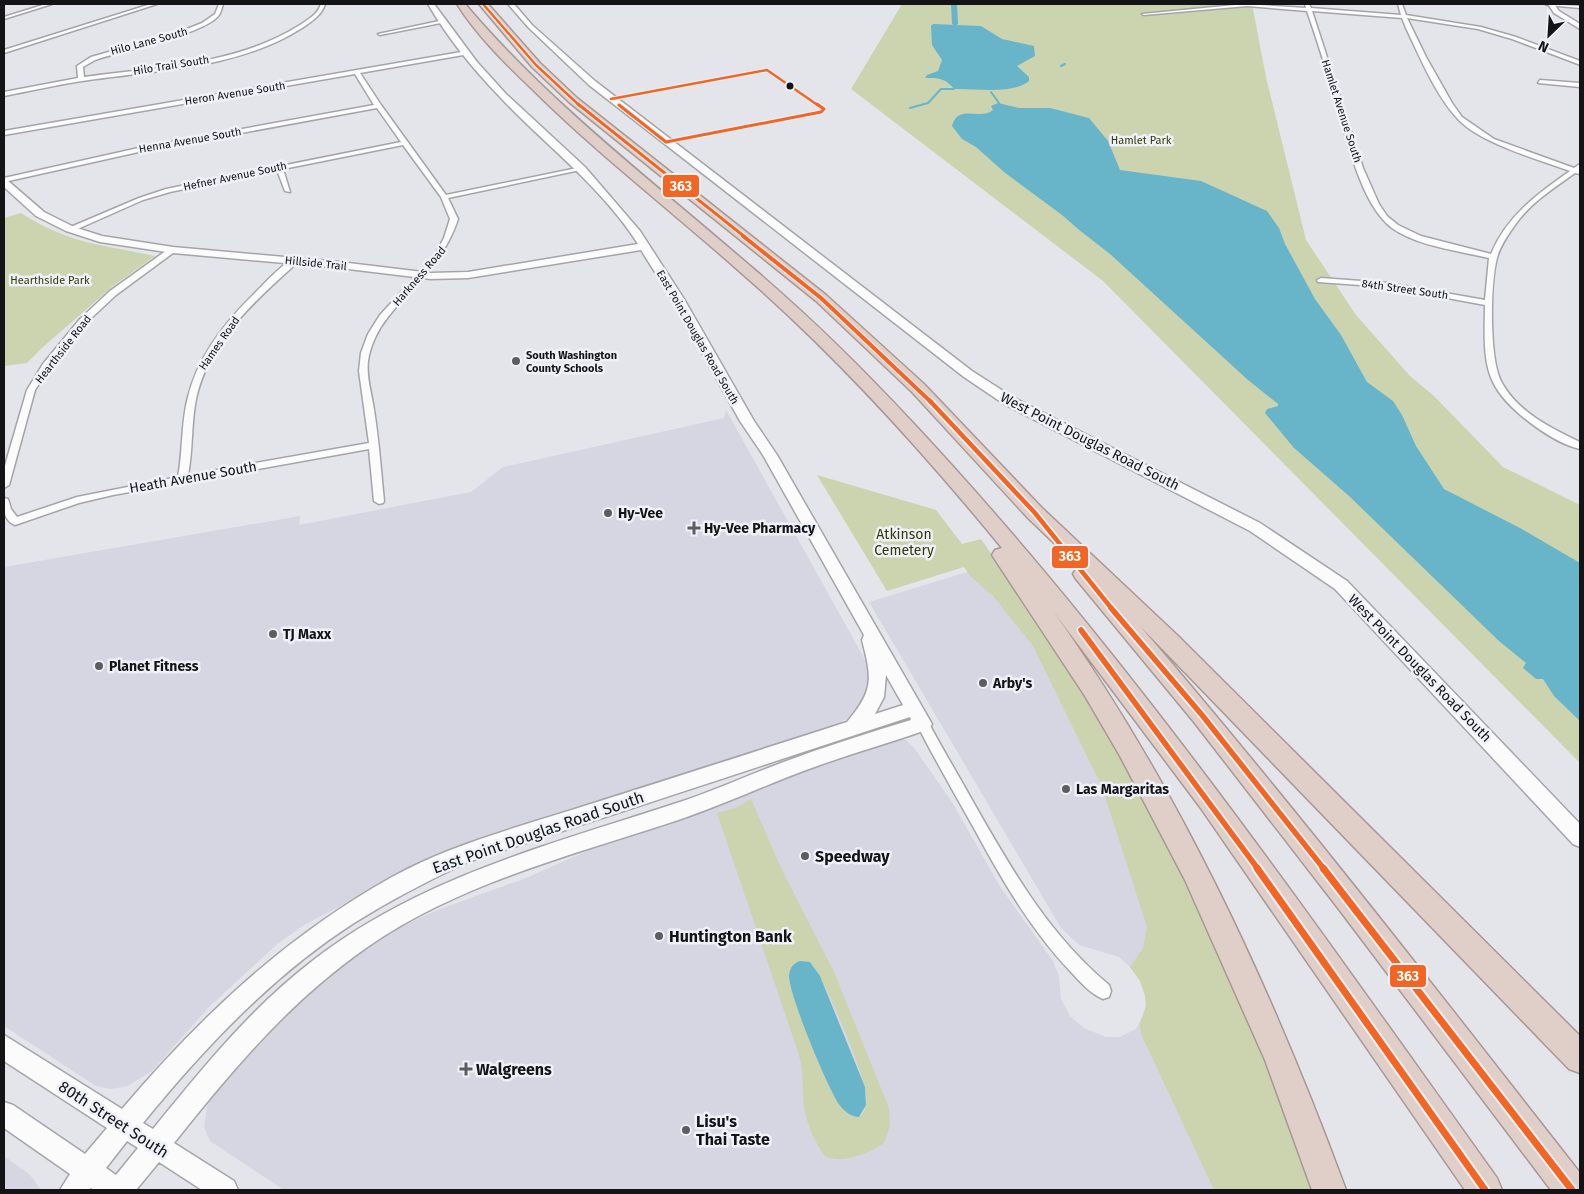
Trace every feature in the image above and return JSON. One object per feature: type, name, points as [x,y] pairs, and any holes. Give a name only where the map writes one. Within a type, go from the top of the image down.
[{"type":"highway","points":[[461,4],[489,40],[553,106],[782,301],[835,351],[912,432],[1094,646],[1308,936],[1485,1190]]},
{"type":"highway","points":[[483,4],[536,65],[574,100],[821,298],[918,388],[1034,513],[1183,655],[1580,1058]]},
{"type":"highway","points":[[912,432],[1059,637],[1097,696],[1143,775],[1211,907],[1244,979],[1296,1101],[1328,1190]]},
{"type":"highway","points":[[1034,513],[1122,622],[1202,715],[1348,899],[1572,1190]]},
{"type":"street","points":[[4,18],[50,4]]},
{"type":"street","points":[[4,52],[154,4]]},
{"type":"street","name":"Hilo Lane South","points":[[81,79],[80,66],[89,60],[120,48],[198,27],[218,16],[222,10],[222,4]]},
{"type":"street","name":"Hilo Trail South","points":[[4,94],[81,79],[219,58],[249,50],[284,37],[301,27],[318,14],[323,4]]},
{"type":"street","name":"East Point Douglas Road South","points":[[431,4],[467,53],[503,96],[582,169],[603,192],[644,246],[747,421],[770,455],[865,620],[1004,869],[1028,906],[1069,961],[1103,991]]},
{"type":"street","name":"West Point Douglas Road South","points":[[511,4],[543,38],[593,84],[968,374],[1009,401],[1255,527],[1341,585],[1580,838]]},
{"type":"street","points":[[1400,4],[1408,28],[1423,57],[1449,104],[1460,118],[1492,140],[1578,170]]},
{"type":"street","points":[[1550,4],[1580,7]]},
{"type":"street","points":[[1550,4],[1556,12],[1580,27]]},
{"type":"street","points":[[1144,14],[1247,5],[1308,7],[1405,17],[1479,28],[1514,38],[1580,63]]},
{"type":"street","name":"Hamlet Avenue South","points":[[1308,7],[1350,141],[1374,200],[1387,221],[1395,227],[1424,240],[1493,257]]},
{"type":"street","points":[[380,34],[444,21]]},
{"type":"street","name":"Heron Avenue South","points":[[4,133],[467,53]]},
{"type":"street","name":"Harkness Road","points":[[357,73],[378,106],[444,196],[454,219],[452,233],[446,246],[372,332],[365,352],[361,372],[368,396],[379,501]]},
{"type":"street","points":[[1540,82],[1580,85]]},
{"type":"street","name":"Henna Avenue South","points":[[4,181],[80,161],[142,148],[378,106]]},
{"type":"street","name":"Hefner Avenue South","points":[[70,229],[141,199],[168,190],[405,142]]},
{"type":"street","points":[[279,167],[288,191]]},
{"type":"street","points":[[444,196],[582,169]]},
{"type":"street","points":[[1578,170],[1514,220],[1493,257],[1488,302],[1491,351],[1496,381],[1515,405],[1533,419],[1580,446]]},
{"type":"street","name":"Hillside Trail","points":[[4,181],[40,214],[70,229],[100,239],[173,250],[295,260],[421,275],[468,275],[644,246]]},
{"type":"street","name":"Hearthside Road","points":[[4,484],[31,390],[46,366],[82,321],[113,293],[173,250]]},
{"type":"street","name":"Hames Road","points":[[183,477],[192,399],[199,369],[234,319],[295,260]]},
{"type":"street","name":"84th Street South","points":[[1321,280],[1396,286],[1488,302]]},
{"type":"street","name":"Heath Avenue South","points":[[4,501],[6,510],[15,521],[77,500],[183,477],[374,445]]},
{"type":"street","points":[[853,728],[872,705],[878,687],[874,657],[865,620]]},
{"type":"street","name":"East Point Douglas Road South","points":[[80,1181],[207,1031],[248,990],[336,922],[393,887],[463,854],[853,728],[919,716]]},
{"type":"street","name":"East Point Douglas Road South","points":[[120,1190],[226,1061],[276,1007],[337,956],[404,912],[482,876],[713,799],[919,716]]},
{"type":"street","name":"80th Street South","points":[[4,1047],[225,1190]]},
{"type":"street","points":[[4,1114],[80,1181],[116,1190]]},
{"type":"shaded area","points":[[726,410],[868,665],[870,672],[869,695],[851,717],[833,726],[582,807],[390,880],[304,925],[275,946],[210,1006],[152,1071],[128,1086],[111,1089],[96,1086],[4,1026],[4,567],[300,516],[299,525],[471,492],[503,467],[724,418]]},
{"type":"shaded area","points":[[987,566],[1109,772],[1271,1190],[284,1190],[210,1141],[204,1127],[210,1097],[243,1055],[317,984],[368,945],[440,909],[526,878],[594,848],[716,807],[814,767],[900,739],[906,740],[915,749],[952,802],[1001,888],[1053,961],[1059,976],[1061,999],[1070,1016],[1084,1028],[1106,1037],[1120,1037],[1136,1029],[1146,1005],[1145,992],[1139,978],[1119,957],[1079,945],[1061,928],[869,602]]},
{"type":"shaded area","points":[[4,1156],[30,1175],[41,1190],[4,1190]]},
{"type":"green space","name":"Hamlet Park","points":[[902,4],[1252,4],[1266,77],[1306,240],[1356,315],[1410,376],[1434,396],[1503,467],[1580,505],[1580,763],[1103,281],[851,89]]},
{"type":"green space","name":"Hearthside Park","points":[[21,213],[54,231],[70,237],[155,256],[113,286],[27,363],[4,366],[4,218]]},
{"type":"green space","name":"Atkinson Cemetery","points":[[817,475],[936,510],[962,544],[981,539],[1016,589],[1098,716],[1171,851],[1248,1018],[1271,1075],[1312,1190],[1214,1190],[1141,1034],[1140,1024],[1146,1005],[1145,996],[1140,981],[1130,967],[1143,948],[1147,927],[1102,787],[1033,646],[993,596],[971,577],[964,567],[887,591]]},
{"type":"green space","points":[[751,799],[782,870],[834,972],[889,1108],[890,1126],[884,1143],[871,1151],[855,1157],[839,1159],[825,1156],[811,1132],[804,1106],[801,1061],[717,813],[736,808]],"holes":[[[810,962],[843,1025],[864,1083],[866,1103],[861,1116],[849,1115],[834,1096],[795,1001],[789,977],[791,968],[796,963]]]},
{"type":"water","points":[[933,24],[981,26],[1002,39],[1034,46],[1035,56],[1017,66],[1029,77],[1029,81],[1013,88],[993,90],[954,89],[941,79],[925,78],[927,75],[938,71],[942,60],[932,45],[931,26]]},
{"type":"water","points":[[998,103],[1019,108],[1050,108],[1089,118],[1108,141],[1120,170],[1201,181],[1267,211],[1279,228],[1285,244],[1315,299],[1341,335],[1367,382],[1393,401],[1402,415],[1416,446],[1444,489],[1520,528],[1580,563],[1580,721],[1554,696],[1543,679],[1536,679],[1523,668],[1526,663],[1499,641],[1349,496],[1294,448],[1265,413],[1267,409],[1278,406],[1278,404],[1248,380],[1110,254],[1004,172],[976,147],[962,139],[952,126],[959,115],[988,113],[993,110],[991,106]]},
{"type":"water","points":[[800,961],[810,962],[820,976],[865,1087],[866,1105],[859,1117],[847,1113],[838,1103],[817,1060],[801,1019],[790,985],[789,975],[793,966]]},
{"type":"waterway","points":[[954,4],[955,24]]},
{"type":"waterway","points":[[1061,66],[1065,64]]},
{"type":"waterway","points":[[910,108],[928,103],[941,89],[954,89]]},
{"type":"waterway","points":[[991,92],[999,103]]},
{"type":"transit line","name":"363","points":[[483,4],[536,65],[573,100],[821,298],[918,388],[1035,513],[1122,622],[1202,715],[1348,899],[1572,1190]]},
{"type":"transit line","name":"363","points":[[611,99],[767,70],[824,109],[821,112],[666,142],[619,105]]},
{"type":"transit line","name":"363","points":[[1081,630],[1307,936],[1485,1190]]},
{"type":"place","name":"South Washington County Schools","points":[[516,361]]},
{"type":"place","name":"Hy-Vee","points":[[608,513]]},
{"type":"place","name":"Hy-Vee Pharmacy","points":[[694,528]]},
{"type":"place","name":"TJ Maxx","points":[[273,634]]},
{"type":"place","name":"Planet Fitness","points":[[99,666]]},
{"type":"place","name":"Arby's","points":[[983,683]]},
{"type":"place","name":"Las Margaritas","points":[[1066,789]]},
{"type":"place","name":"Speedway","points":[[805,856]]},
{"type":"place","name":"Huntington Bank","points":[[659,936]]},
{"type":"place","name":"Walgreens","points":[[466,1069]]},
{"type":"place","name":"Lisu's Thai Taste","points":[[686,1130]]}]
